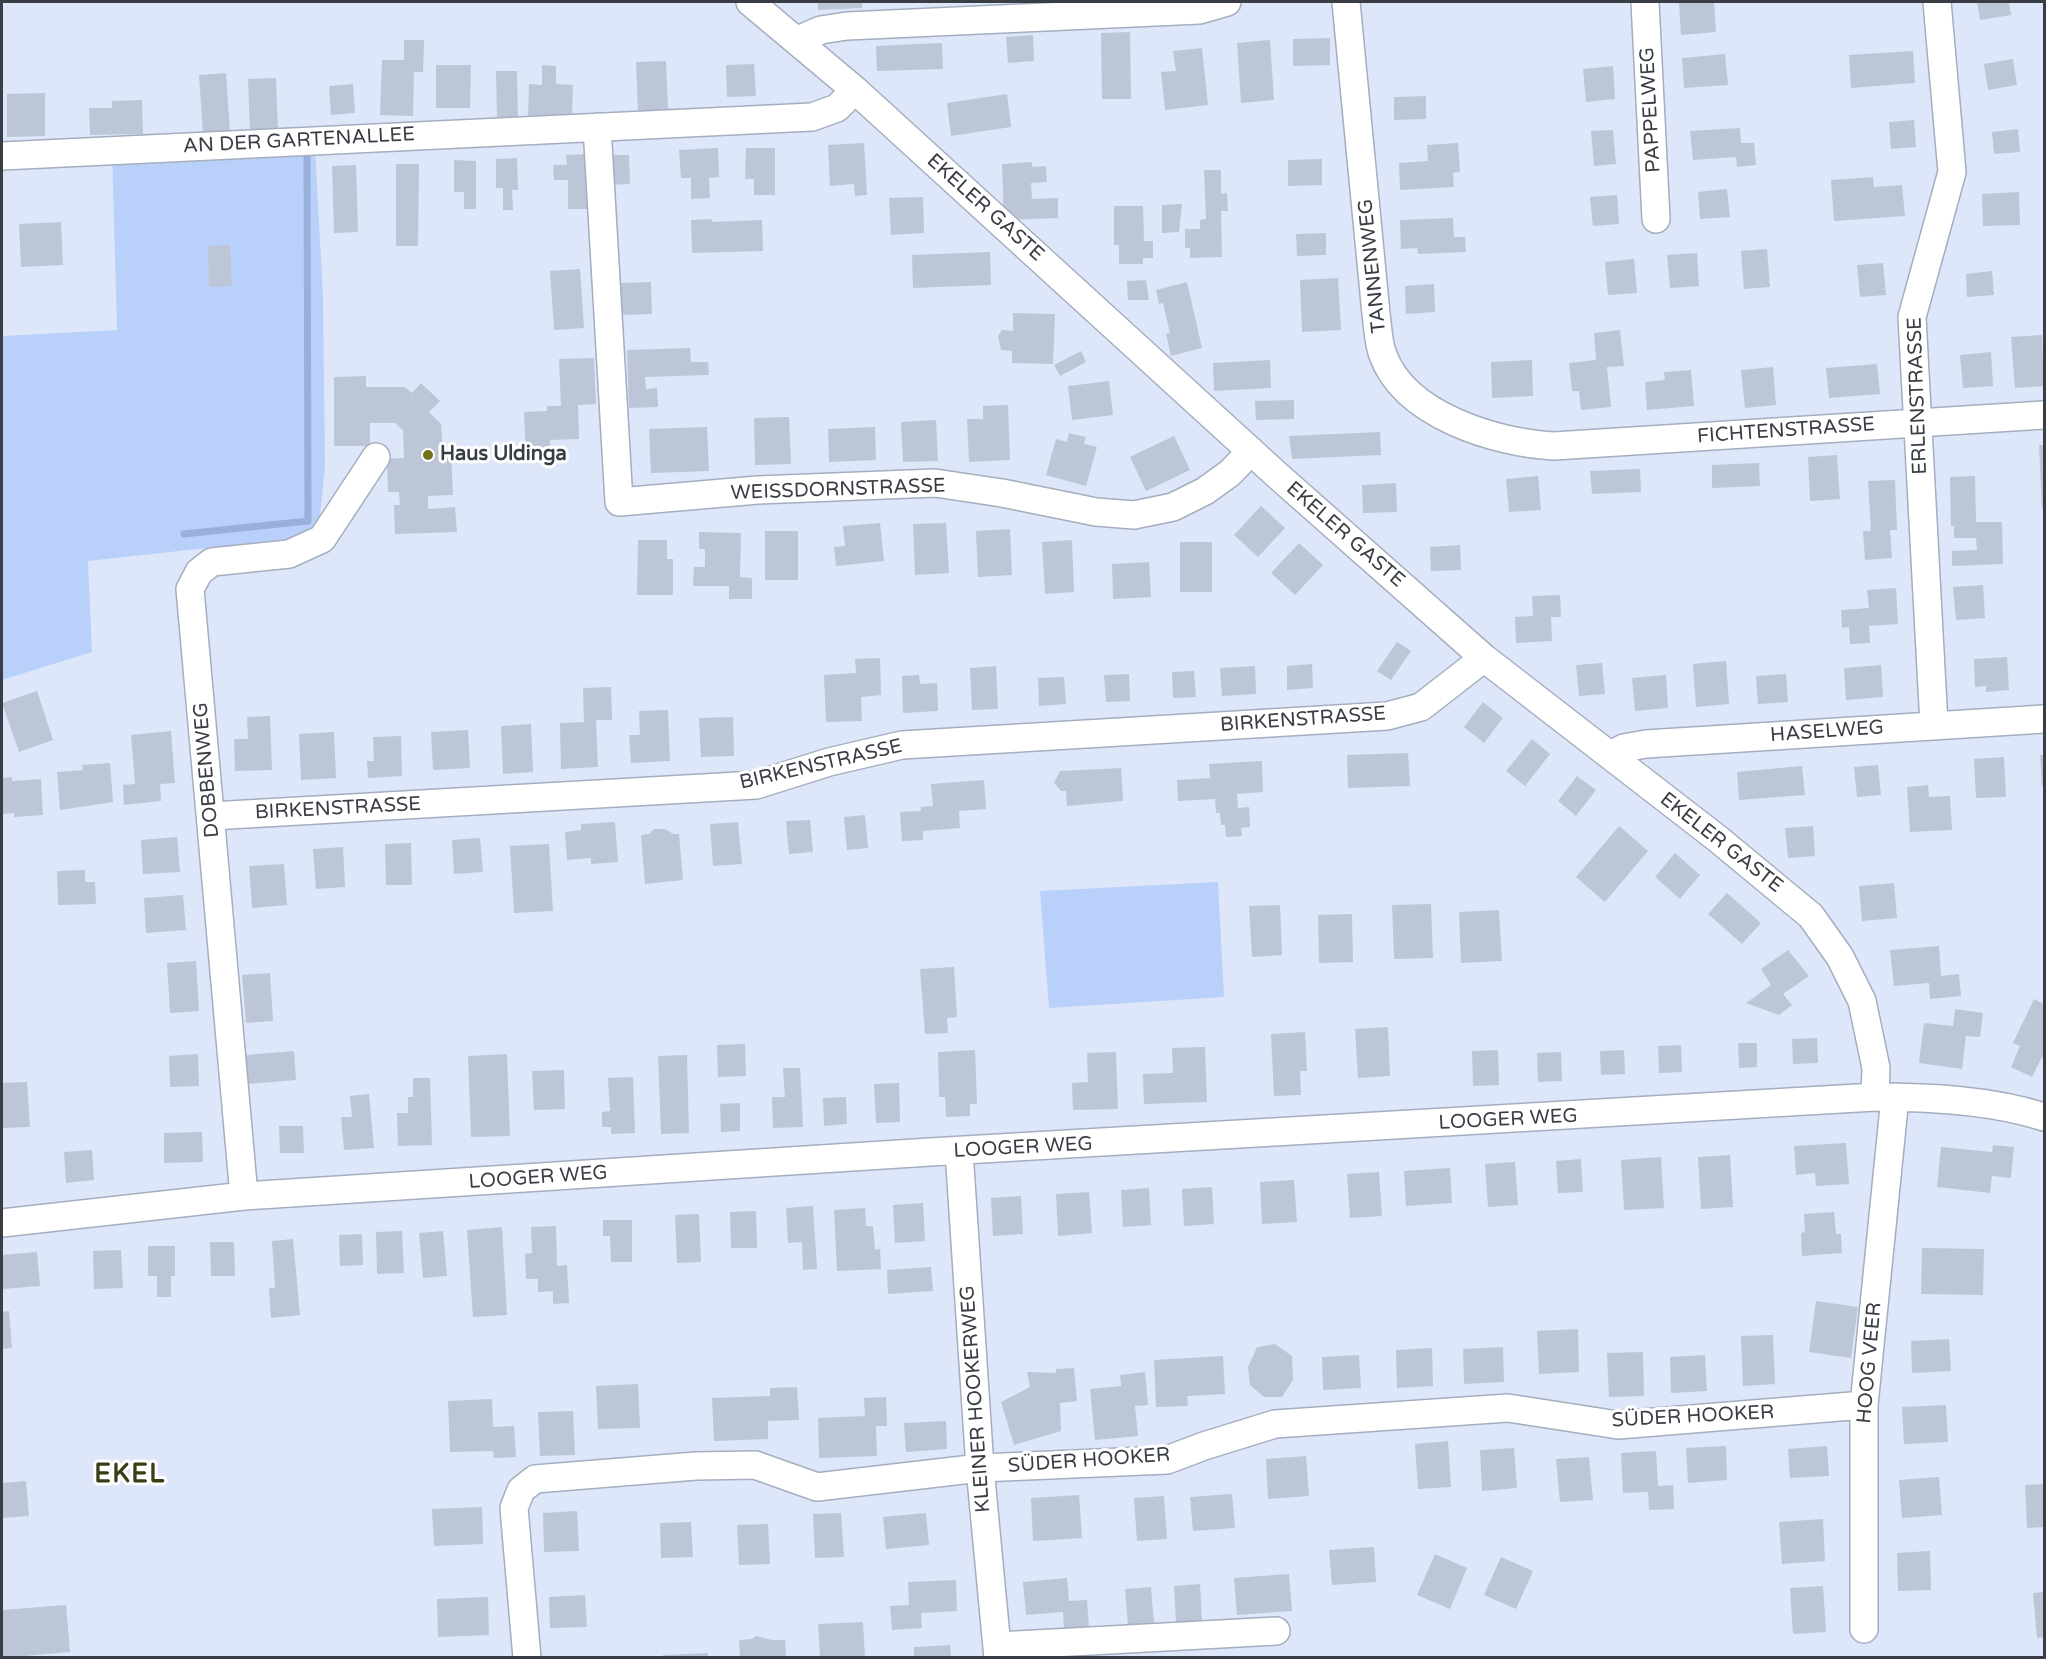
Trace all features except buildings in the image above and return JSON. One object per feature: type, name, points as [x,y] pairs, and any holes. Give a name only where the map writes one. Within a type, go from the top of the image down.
[{"type":"street","name":"EKELER GASTE","points":[[750,2],[855,90],[1251,451],[1485,658],[1611,755],[1811,916],[1840,957],[1862,1001],[1876,1068],[1885,1097]]},
{"type":"street","name":"TANNENWEG","points":[[1346,2],[1376,314],[1383,355],[1394,376],[1431,410],[1457,423],[1528,444]]},
{"type":"street","name":"PAPPELWEG","points":[[1645,2],[1656,219]]},
{"type":"street","name":"ERLENSTRASSE","points":[[1934,725],[1912,317],[1952,172],[1937,2]]},
{"type":"street","points":[[798,40],[821,30],[847,26],[1200,10],[1222,3]]},
{"type":"street","name":"AN DER GARTENALLEE","points":[[2,156],[812,117],[837,108],[855,90]]},
{"type":"street","name":"WEISSDORNSTRASSE","points":[[597,127],[619,502],[758,490],[935,483],[1002,493],[1096,512],[1134,515],[1173,507],[1205,491],[1230,473],[1251,451]]},
{"type":"street","name":"FICHTENSTRASSE","points":[[1528,444],[1554,446],[2044,415]]},
{"type":"street","name":"DOBBENWEG","points":[[244,1197],[190,589],[199,572],[212,562],[290,554],[322,539],[376,457]]},
{"type":"street","name":"BIRKENSTRASSE","points":[[211,816],[756,785],[829,762],[902,745],[1387,716],[1421,706],[1485,658]]},
{"type":"street","name":"HASELWEG","points":[[1611,755],[1624,748],[1646,744],[2044,719]]},
{"type":"street","name":"LOOGER WEG","points":[[2,1223],[244,1197],[959,1151],[1885,1097],[1950,1101],[2028,1112],[2044,1117]]},
{"type":"street","name":"HOOG VEER","points":[[1864,1629],[1864,1405],[1885,1097]]},
{"type":"street","name":"KLEINER HOOKERWEG","points":[[959,1151],[981,1468],[998,1652],[1276,1631]]},
{"type":"street","name":"SÜDER HOOKER","points":[[527,1658],[514,1508],[520,1490],[535,1479],[696,1466],[755,1465],[817,1487],[981,1468],[1167,1460],[1275,1424],[1508,1408],[1618,1425],[1864,1405]]},
{"type":"shaded area","points":[[315,148],[323,297],[325,467],[320,515],[308,537],[88,561],[92,652],[2,680],[2,336],[117,330],[112,151]]},
{"type":"shaded area","points":[[1218,882],[1224,997],[1049,1008],[1040,891]]},
{"type":"waterway","points":[[184,534],[308,521],[307,156]]},
{"type":"place","name":"Haus Uldinga","points":[[428,455]]},
{"type":"district","name":"EKEL","points":[[130,1475]]}]
